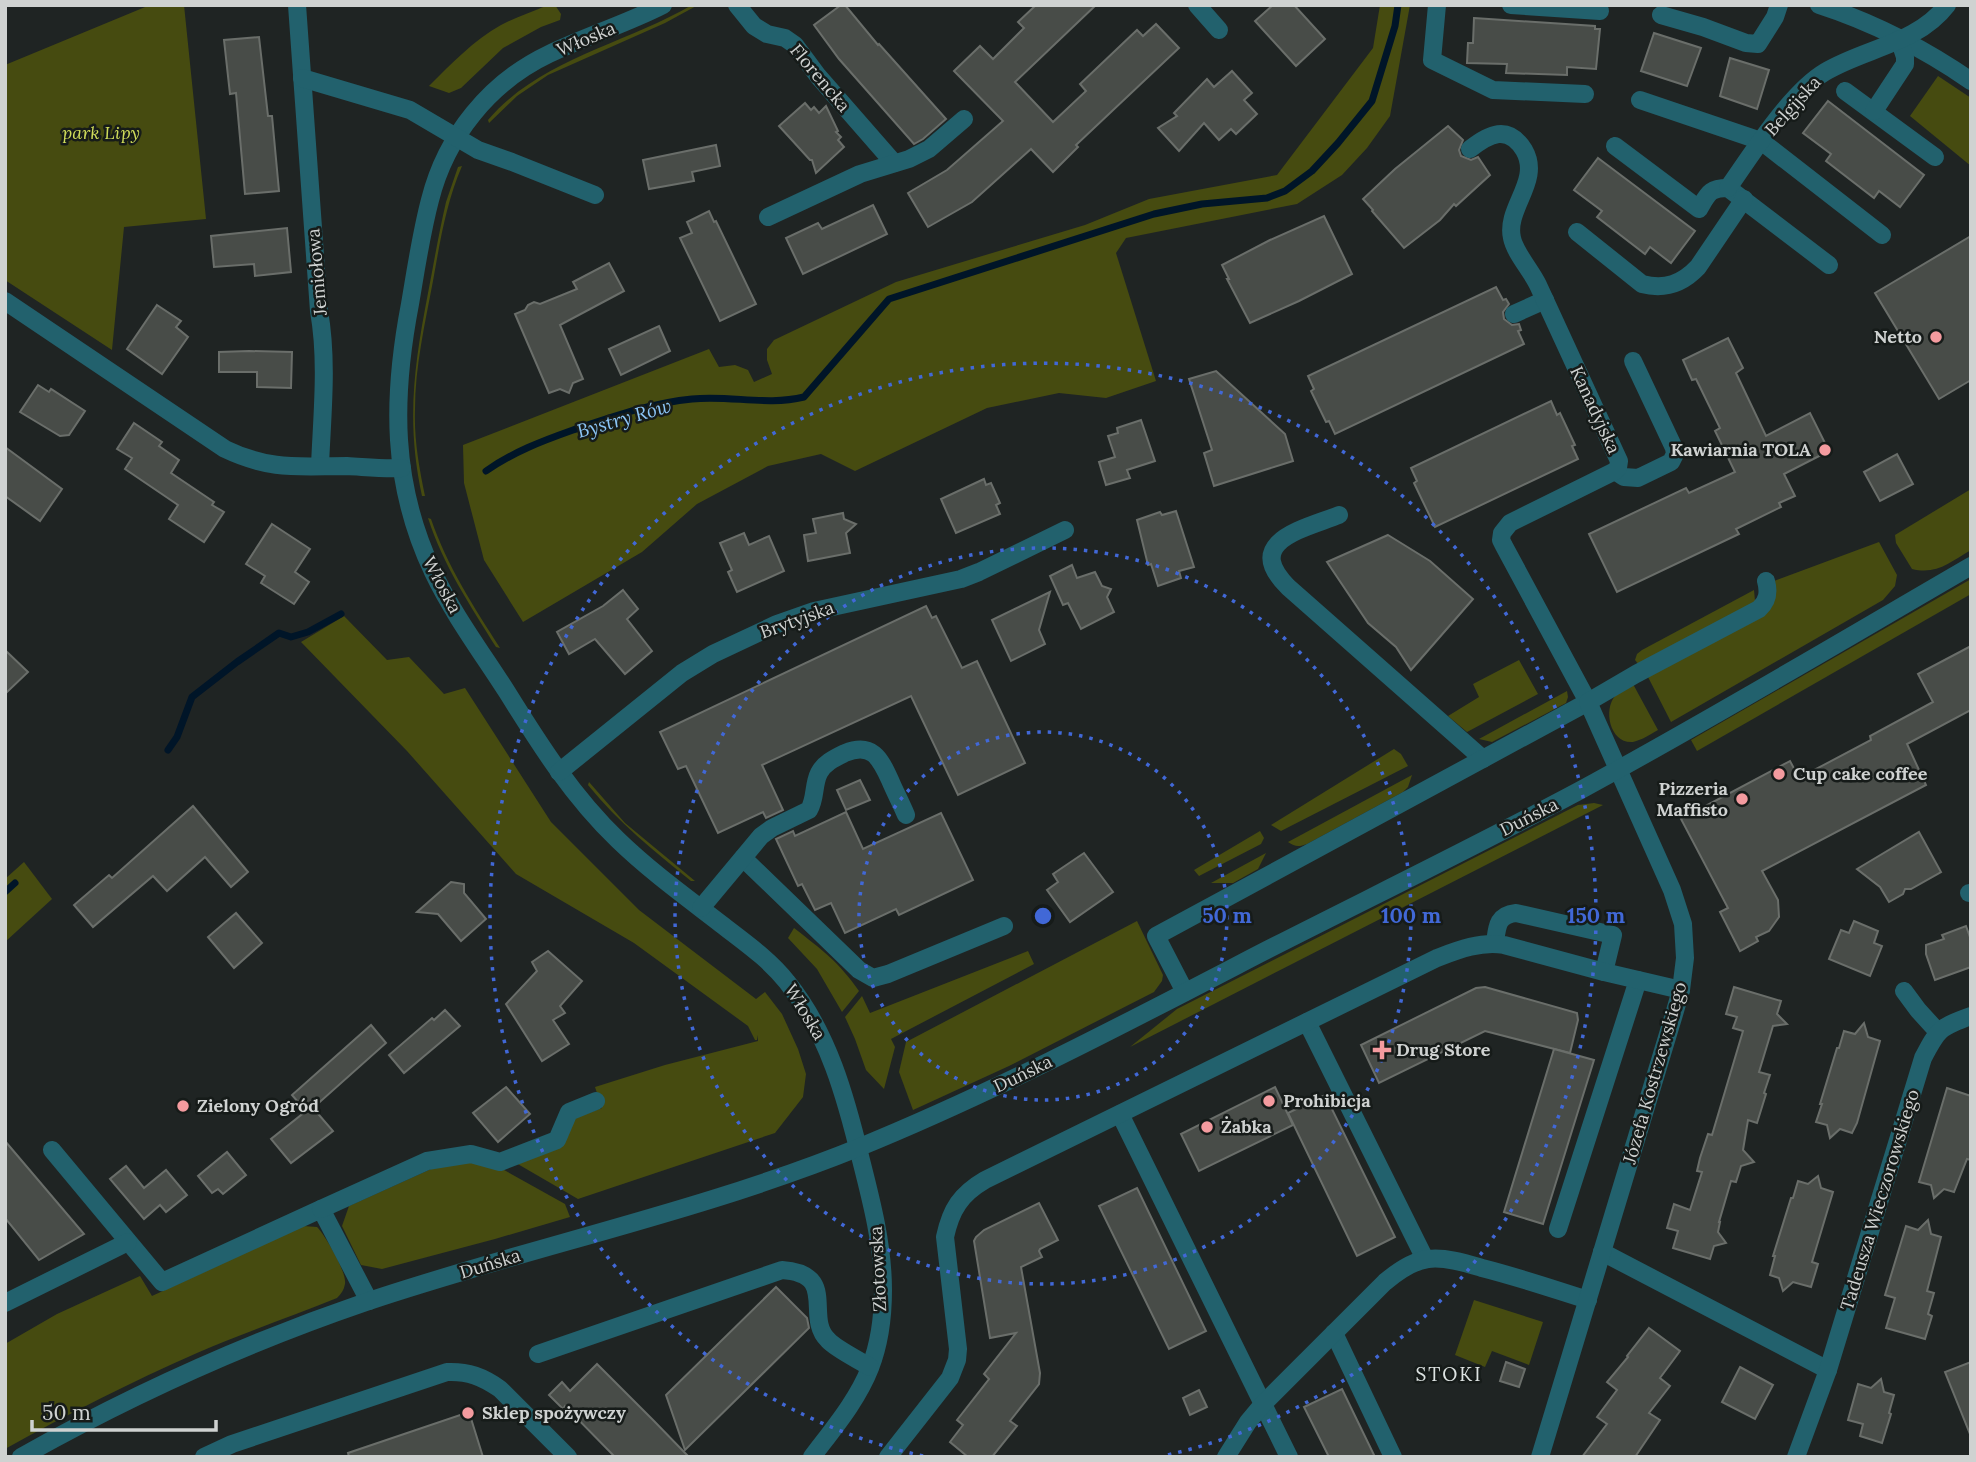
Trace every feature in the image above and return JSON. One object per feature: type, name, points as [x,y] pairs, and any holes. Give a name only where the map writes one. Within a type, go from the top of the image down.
[{"type":"street","name":"Jemiołowa","points":[[297,5],[319,311],[323,333],[320,466]]},
{"type":"street","name":"Włoska","points":[[663,5],[532,63],[494,91],[466,122],[456,138],[443,163],[430,200],[403,341],[397,399],[399,451],[414,521],[433,571],[459,618],[559,772],[616,839],[751,947],[784,978],[807,1010],[831,1060],[844,1094],[858,1147]]},
{"type":"street","name":"Florencka","points":[[737,5],[754,26],[767,34],[785,38],[795,46],[894,163]]},
{"type":"street","points":[[1197,5],[1219,30]]},
{"type":"street","points":[[1437,5],[1432,60],[1493,90],[1585,94]]},
{"type":"street","points":[[1511,5],[1600,11]]},
{"type":"street","points":[[1661,15],[1746,43],[1758,44],[1775,17],[1779,5]]},
{"type":"street","points":[[1819,5],[1874,25],[1921,48],[1971,81]]},
{"type":"street","name":"Belgijska","points":[[1728,188],[1761,141],[1806,87],[1824,72],[1922,29],[1947,5]]},
{"type":"street","points":[[1874,111],[1905,64],[1899,39]]},
{"type":"street","points":[[302,78],[410,110],[478,150],[595,195]]},
{"type":"street","points":[[1845,91],[1935,157]]},
{"type":"street","points":[[1640,100],[1761,141],[1882,235]]},
{"type":"street","points":[[768,217],[860,174],[929,149],[964,118]]},
{"type":"street","name":"Kanadyjska","points":[[1470,149],[1492,134],[1502,134],[1512,138],[1524,150],[1529,166],[1528,182],[1516,212],[1512,237],[1545,300],[1619,461],[1615,471],[1510,523],[1502,533],[1501,540],[1588,702]]},
{"type":"street","points":[[1615,146],[1699,209],[1710,191],[1728,188],[1829,265]]},
{"type":"street","points":[[1577,232],[1642,284],[1667,286],[1678,283],[1698,267],[1744,199]]},
{"type":"street","points":[[1514,314],[1545,300]]},
{"type":"street","points":[[5,301],[225,449],[245,458],[288,467],[402,468]]},
{"type":"street","points":[[1615,471],[1624,477],[1637,478],[1671,462],[1675,454],[1633,361]]},
{"type":"street","points":[[1339,515],[1281,539],[1273,550],[1272,564],[1275,572],[1288,587],[1483,759]]},
{"type":"street","name":"Brytyjska","points":[[559,772],[682,673],[713,654],[777,624],[814,611],[961,579],[1065,530]]},
{"type":"street","name":"Duńska","points":[[21,1457],[111,1408],[208,1363],[314,1320],[492,1263],[670,1213],[766,1182],[858,1147],[985,1093],[1553,805],[1971,566]]},
{"type":"street","points":[[1185,992],[1156,936],[1759,609],[1768,596],[1766,581]]},
{"type":"street","name":"Józefa Kostrzewskiego","points":[[1539,1457],[1681,990],[1685,958],[1683,924],[1672,890],[1588,702]]},
{"type":"street","points":[[701,908],[761,836],[809,810],[813,804],[820,771],[837,757],[853,750],[864,749],[878,757],[906,815]]},
{"type":"street","points":[[743,858],[859,970],[873,978],[1004,926]]},
{"type":"street","points":[[1495,943],[1500,919],[1516,913],[1613,935],[1604,972]]},
{"type":"street","points":[[888,1457],[950,1377],[957,1360],[945,1237],[948,1222],[961,1198],[985,1180],[1437,958],[1465,948],[1495,943],[1681,990]]},
{"type":"street","points":[[1558,1229],[1638,980]]},
{"type":"street","points":[[1905,991],[1938,1032],[1947,1024],[1971,1016]]},
{"type":"street","points":[[1307,1022],[1425,1259]]},
{"type":"street","name":"Tadeusza Wieczorowskiego","points":[[1796,1457],[1828,1370],[1923,1058],[1938,1032]]},
{"type":"street","points":[[52,1150],[162,1282],[427,1161],[471,1154],[500,1162],[557,1140],[569,1112],[596,1101]]},
{"type":"street","points":[[1120,1114],[1289,1457]]},
{"type":"street","name":"Złotowska","points":[[811,1457],[843,1416],[870,1367],[881,1318],[882,1281],[876,1221],[858,1147]]},
{"type":"street","points":[[321,1209],[369,1301]]},
{"type":"street","points":[[5,1303],[128,1241]]},
{"type":"street","points":[[1602,1252],[1828,1370]]},
{"type":"street","points":[[1226,1457],[1263,1404],[1385,1282],[1406,1267],[1425,1259],[1444,1259],[1588,1300]]},
{"type":"street","points":[[538,1354],[782,1270],[793,1270],[804,1275],[816,1289],[819,1322],[827,1340],[870,1367]]},
{"type":"street","points":[[1334,1333],[1393,1457]]},
{"type":"street","points":[[204,1457],[232,1444],[447,1372],[461,1371],[488,1380],[568,1457]]},
{"type":"green space","name":"park Lipy","points":[[150,5],[184,5],[206,219],[124,227],[112,350],[5,280],[5,65]]},
{"type":"green space","points":[[548,5],[555,5],[561,14],[560,20],[503,48],[461,88],[449,93],[429,86],[463,53],[491,31],[512,19]]},
{"type":"green space","points":[[692,5],[698,5],[665,23],[548,75],[517,96],[489,123],[488,120],[509,99],[532,82],[584,54]]},
{"type":"green space","points":[[1380,5],[1410,5],[1390,116],[1367,148],[1342,175],[1297,204],[1126,238],[1116,253],[1156,381],[1106,398],[1059,393],[987,408],[855,471],[821,454],[768,466],[697,504],[642,552],[523,622],[484,560],[464,483],[463,445],[709,349],[719,367],[735,365],[748,370],[754,382],[772,374],[767,360],[767,349],[774,340],[896,282],[1085,225],[1149,199],[1277,175],[1373,48]]},
{"type":"green space","points":[[1938,76],[1971,98],[1971,166],[1910,116]]},
{"type":"green space","points":[[462,166],[444,223],[415,394],[417,453],[425,496],[422,496],[414,443],[413,418],[416,370],[446,202],[458,167]]},
{"type":"green space","points":[[1971,489],[1971,550],[1936,569],[1912,569],[1896,543],[1895,535]]},
{"type":"green space","points":[[428,518],[431,519],[462,586],[500,648],[496,647],[458,584],[441,552]]},
{"type":"green space","points":[[1879,542],[1897,575],[1895,586],[1883,600],[1671,722],[1648,677],[1768,611],[1774,581]]},
{"type":"green space","points":[[1971,579],[1971,594],[1697,751],[1691,740]]},
{"type":"green space","points":[[1754,590],[1755,601],[1750,605],[1639,665],[1635,660],[1642,650]]},
{"type":"green space","points":[[344,616],[387,660],[409,657],[444,694],[465,688],[551,822],[639,910],[756,999],[765,992],[782,1014],[806,1074],[803,1097],[775,1133],[578,1199],[516,1163],[575,1118],[602,1108],[595,1087],[665,1065],[758,1041],[758,1035],[755,1040],[748,1026],[634,943],[516,874],[407,751],[301,642]]},
{"type":"green space","points":[[1519,660],[1538,694],[1467,732],[1448,716],[1479,697],[1473,684]]},
{"type":"green space","points":[[1633,684],[1658,730],[1633,742],[1619,738],[1609,717],[1611,702],[1615,696]]},
{"type":"green space","points":[[1567,691],[1566,703],[1492,742],[1479,739]]},
{"type":"green space","points":[[1394,749],[1401,754],[1408,766],[1281,831],[1271,825]]},
{"type":"green space","points":[[1412,775],[1403,792],[1307,844],[1297,846],[1288,842]]},
{"type":"green space","points":[[589,782],[625,823],[695,881],[691,881],[624,824],[588,785]]},
{"type":"green space","points":[[1578,805],[1603,805],[1130,1047],[1177,1009]]},
{"type":"green space","points":[[1260,831],[1264,838],[1261,844],[1199,876],[1194,870]]},
{"type":"green space","points":[[1266,853],[1258,869],[1233,883],[1211,883]]},
{"type":"green space","points":[[24,862],[52,899],[5,942],[5,879]]},
{"type":"green space","points":[[1137,921],[1163,975],[1154,992],[1009,1066],[913,1110],[899,1072],[906,1042]]},
{"type":"green space","points":[[794,928],[837,964],[859,991],[842,1012],[817,969],[788,938]]},
{"type":"green space","points":[[1028,951],[1034,964],[891,1039],[895,1047],[884,1089],[866,1070],[845,1017],[862,996],[870,1013]]},
{"type":"green space","points":[[471,1161],[497,1166],[565,1204],[570,1217],[382,1269],[361,1265],[342,1226],[349,1206],[431,1169]]},
{"type":"green space","points":[[303,1226],[317,1227],[339,1263],[345,1284],[337,1298],[172,1364],[5,1449],[5,1344],[57,1314],[140,1276],[152,1296]]},
{"type":"green space","points":[[1474,1300],[1543,1322],[1529,1365],[1492,1351],[1485,1367],[1455,1355]]},
{"type":"building","points":[[841,5],[845,5],[946,119],[923,139],[914,144],[839,59],[814,25]]},
{"type":"building","points":[[1036,5],[1096,5],[1015,82],[1053,122],[1086,91],[1080,84],[1137,30],[1143,36],[1156,24],[1179,48],[1076,145],[1078,147],[1053,172],[1031,149],[972,202],[928,227],[908,193],[947,170],[1003,121],[954,71],[980,46],[993,59],[1024,28],[1018,22]]},
{"type":"building","points":[[1273,5],[1294,5],[1325,39],[1296,66],[1255,21]]},
{"type":"building","points":[[1474,18],[1595,26],[1595,29],[1600,29],[1596,69],[1567,67],[1567,75],[1506,73],[1507,64],[1467,63],[1468,43],[1473,43]]},
{"type":"building","points":[[1654,33],[1701,48],[1687,86],[1641,71]]},
{"type":"building","points":[[259,37],[268,116],[272,116],[279,191],[245,194],[236,93],[230,94],[224,40]]},
{"type":"building","points":[[1730,58],[1769,70],[1757,109],[1720,96]]},
{"type":"building","points":[[1232,71],[1252,93],[1244,100],[1257,114],[1236,134],[1231,129],[1219,140],[1204,123],[1179,151],[1158,128],[1177,116],[1174,113],[1207,79],[1214,87]]},
{"type":"building","points":[[1828,101],[1924,175],[1900,207],[1879,191],[1874,198],[1826,161],[1831,154],[1803,133]]},
{"type":"building","points":[[805,103],[811,110],[814,107],[819,113],[826,106],[838,131],[836,132],[841,137],[838,140],[844,147],[816,173],[812,160],[779,126]]},
{"type":"building","points":[[1448,126],[1463,140],[1459,150],[1461,156],[1471,160],[1478,157],[1490,175],[1404,248],[1363,199]]},
{"type":"building","points":[[716,145],[720,166],[692,172],[694,181],[649,189],[643,160]]},
{"type":"building","points":[[1598,158],[1695,231],[1671,263],[1650,247],[1645,254],[1597,217],[1602,211],[1574,190]]},
{"type":"building","points":[[873,205],[887,234],[803,274],[786,238],[818,223],[822,229]]},
{"type":"building","points":[[709,211],[756,304],[720,321],[680,238],[692,233],[687,222]]},
{"type":"building","points":[[1324,216],[1352,274],[1250,323],[1222,265]]},
{"type":"building","points":[[287,228],[291,272],[255,276],[254,264],[214,267],[211,236]]},
{"type":"building","name":"Netto","points":[[1971,236],[1971,380],[1939,399],[1875,293]]},
{"type":"building","points":[[609,263],[624,291],[560,325],[583,379],[573,383],[569,393],[560,389],[549,393],[515,314],[534,302],[540,304],[577,289],[573,282]]},
{"type":"building","points":[[1496,287],[1503,300],[1506,299],[1509,304],[1503,312],[1504,319],[1512,325],[1519,324],[1521,330],[1518,331],[1524,344],[1335,434],[1311,391],[1314,389],[1308,376]]},
{"type":"building","points":[[157,305],[181,321],[176,327],[188,337],[162,374],[127,349]]},
{"type":"building","points":[[659,326],[670,351],[621,375],[609,349]]},
{"type":"building","points":[[1728,338],[1743,368],[1736,373],[1766,436],[1810,413],[1829,451],[1784,474],[1795,496],[1779,503],[1781,507],[1736,529],[1739,534],[1617,592],[1589,534],[1686,488],[1689,493],[1735,472],[1715,431],[1720,428],[1696,379],[1692,380],[1683,360]]},
{"type":"building","points":[[219,352],[292,352],[291,388],[257,387],[257,372],[219,372]]},
{"type":"building","points":[[1216,371],[1285,434],[1293,461],[1214,486],[1204,453],[1212,450],[1189,379]]},
{"type":"building","points":[[38,385],[49,392],[51,389],[85,411],[69,435],[60,436],[20,412]]},
{"type":"building","points":[[1551,401],[1557,415],[1560,413],[1575,445],[1572,446],[1578,459],[1435,527],[1414,483],[1417,481],[1411,468]]},
{"type":"building","points":[[1141,420],[1155,461],[1127,470],[1130,478],[1106,485],[1099,462],[1115,457],[1108,436],[1118,433],[1117,428]]},
{"type":"building","points":[[134,423],[162,442],[159,446],[179,460],[171,473],[214,502],[212,505],[224,512],[204,542],[169,519],[178,505],[125,469],[132,458],[117,449]]},
{"type":"building","points":[[5,447],[62,489],[40,521],[5,496]]},
{"type":"building","points":[[1897,454],[1913,484],[1880,501],[1864,472]]},
{"type":"building","points":[[984,479],[986,485],[991,483],[1000,503],[996,505],[1000,514],[956,533],[941,499]]},
{"type":"building","points":[[1176,511],[1194,567],[1179,571],[1181,578],[1158,586],[1151,564],[1148,565],[1137,520],[1160,512],[1162,515]]},
{"type":"building","points":[[843,513],[844,519],[856,524],[846,533],[850,553],[808,561],[804,535],[816,533],[813,519]]},
{"type":"building","points":[[272,524],[310,549],[295,572],[309,582],[294,604],[261,583],[265,576],[246,564]]},
{"type":"building","points":[[744,533],[749,545],[769,536],[784,571],[737,592],[728,572],[732,570],[720,543]]},
{"type":"building","points":[[1388,535],[1430,561],[1473,599],[1411,670],[1396,647],[1368,623],[1327,562]]},
{"type":"building","points":[[1072,565],[1077,578],[1095,572],[1102,586],[1111,589],[1107,597],[1114,612],[1081,629],[1068,603],[1063,605],[1050,576]]},
{"type":"building","points":[[623,590],[638,609],[627,619],[652,651],[625,674],[595,639],[569,654],[557,632],[603,606]]},
{"type":"building","points":[[1050,592],[1039,630],[1045,644],[1011,661],[992,620]]},
{"type":"building","points":[[926,606],[932,618],[936,616],[962,668],[977,661],[1025,763],[958,795],[911,696],[762,765],[783,810],[766,818],[763,812],[718,833],[686,766],[678,769],[660,732]]},
{"type":"building","points":[[1971,646],[1971,710],[1907,744],[1926,785],[1762,871],[1778,900],[1779,917],[1769,931],[1756,937],[1758,941],[1740,951],[1720,912],[1728,908],[1681,819],[1790,761],[1799,778],[1871,740],[1870,736],[1933,702],[1918,674]]},
{"type":"building","points":[[5,650],[28,672],[5,694]]},
{"type":"building","points":[[860,780],[870,800],[846,810],[837,790]]},
{"type":"building","points":[[193,806],[248,872],[231,887],[205,857],[167,891],[153,876],[93,927],[74,905],[109,875],[112,878]]},
{"type":"building","points":[[846,812],[863,849],[941,813],[973,880],[899,915],[896,909],[845,933],[831,903],[815,910],[802,884],[798,886],[776,839],[793,831],[795,836]]},
{"type":"building","points":[[1919,832],[1941,872],[1911,889],[1905,889],[1903,894],[1889,902],[1880,887],[1857,869]]},
{"type":"building","points":[[1084,853],[1113,892],[1070,922],[1047,890],[1058,882],[1053,874]]},
{"type":"building","points":[[451,882],[464,884],[464,893],[486,919],[461,941],[438,914],[417,912]]},
{"type":"building","points":[[236,913],[262,943],[234,968],[208,937]]},
{"type":"building","points":[[1854,921],[1878,931],[1874,943],[1882,946],[1870,976],[1829,959],[1841,930],[1849,933]]},
{"type":"building","points":[[1966,926],[1971,940],[1971,967],[1935,980],[1926,954],[1926,945],[1944,939],[1942,935]]},
{"type":"building","points":[[548,951],[582,981],[560,1006],[565,1013],[553,1020],[569,1044],[542,1061],[506,1004],[537,971],[532,962]]},
{"type":"building","points":[[1485,987],[1577,1013],[1578,1020],[1570,1053],[1485,1031],[1379,1083],[1361,1045],[1476,988]]},
{"type":"building","points":[[1734,987],[1781,1001],[1777,1014],[1787,1024],[1773,1026],[1759,1072],[1770,1075],[1764,1093],[1766,1094],[1757,1123],[1748,1120],[1743,1150],[1754,1162],[1741,1166],[1736,1182],[1731,1181],[1718,1232],[1726,1243],[1714,1246],[1710,1259],[1673,1248],[1678,1231],[1667,1228],[1674,1204],[1690,1210],[1702,1172],[1697,1171],[1700,1158],[1708,1134],[1712,1135],[1743,1031],[1733,1028],[1737,1017],[1726,1014]]},
{"type":"building","points":[[445,1010],[460,1026],[404,1073],[389,1055]]},
{"type":"building","points":[[1864,1023],[1868,1037],[1880,1041],[1857,1123],[1852,1133],[1840,1129],[1830,1138],[1827,1125],[1816,1122],[1820,1104],[1844,1031],[1855,1034]]},
{"type":"building","points":[[371,1025],[386,1043],[313,1108],[333,1131],[291,1163],[271,1139],[306,1111],[292,1095]]},
{"type":"building","points":[[1554,1049],[1594,1060],[1543,1224],[1504,1212]]},
{"type":"building","points":[[506,1087],[530,1114],[498,1142],[473,1113]]},
{"type":"building","points":[[1275,1087],[1293,1125],[1199,1171],[1181,1134]]},
{"type":"building","points":[[1947,1088],[1971,1096],[1971,1160],[1967,1159],[1954,1192],[1944,1189],[1934,1198],[1931,1185],[1919,1182]]},
{"type":"building","points":[[1325,1095],[1395,1237],[1357,1256],[1288,1113]]},
{"type":"building","points":[[5,1141],[84,1234],[39,1260],[5,1218]]},
{"type":"building","points":[[227,1152],[246,1175],[223,1194],[218,1189],[212,1193],[198,1176]]},
{"type":"building","points":[[126,1166],[144,1188],[166,1170],[187,1195],[166,1212],[160,1205],[144,1219],[110,1179]]},
{"type":"building","points":[[1818,1176],[1821,1188],[1833,1192],[1812,1262],[1818,1264],[1811,1287],[1793,1282],[1783,1291],[1779,1278],[1770,1275],[1773,1256],[1798,1181],[1808,1184]]},
{"type":"building","points":[[1137,1188],[1206,1331],[1169,1349],[1099,1206]]},
{"type":"building","points":[[1039,1203],[1058,1240],[1040,1249],[1042,1257],[1021,1267],[1040,1373],[1039,1384],[1010,1421],[1017,1426],[992,1457],[968,1457],[950,1442],[963,1425],[957,1420],[989,1379],[984,1374],[1016,1333],[990,1338],[974,1241],[984,1230]]},
{"type":"building","points":[[1928,1220],[1931,1234],[1941,1237],[1927,1291],[1934,1293],[1928,1314],[1932,1316],[1925,1339],[1886,1328],[1895,1298],[1885,1295],[1906,1226],[1918,1230]]},
{"type":"building","points":[[776,1287],[807,1318],[809,1328],[685,1450],[666,1395]]},
{"type":"building","points":[[1649,1328],[1680,1351],[1660,1378],[1670,1386],[1649,1413],[1660,1420],[1635,1457],[1582,1457],[1607,1424],[1597,1417],[1617,1390],[1607,1382]]},
{"type":"building","points":[[1506,1362],[1525,1369],[1519,1387],[1500,1381]]},
{"type":"building","points":[[1971,1362],[1971,1434],[1970,1434],[1945,1372]]},
{"type":"building","points":[[597,1364],[689,1457],[615,1457],[565,1406],[563,1409],[549,1395],[562,1382],[570,1391]]},
{"type":"building","points":[[1740,1367],[1773,1385],[1755,1419],[1722,1402]]},
{"type":"building","points":[[1881,1379],[1884,1392],[1894,1395],[1882,1443],[1860,1436],[1863,1424],[1848,1420],[1858,1384],[1871,1388]]},
{"type":"building","points":[[1342,1389],[1375,1457],[1329,1457],[1304,1407]]},
{"type":"building","points":[[1199,1390],[1207,1407],[1190,1415],[1183,1398]]},
{"type":"building","points":[[469,1412],[483,1457],[349,1457],[348,1453]]},
{"type":"waterway","points":[[486,471],[539,443],[647,407],[692,399],[776,401],[804,397],[889,299],[1154,214],[1202,204],[1267,198],[1285,191],[1312,171],[1372,101],[1395,26],[1398,5]]},
{"type":"waterway","name":"Bystry Rów","points":[[168,750],[177,737],[192,697],[279,633],[291,637],[308,632],[341,614]]},
{"type":"waterway","name":"Bystry Rów","points":[[5,892],[15,883]]},
{"type":"place","name":"Netto","points":[[1936,337]]},
{"type":"place","name":"Kawiarnia TOLA","points":[[1825,450]]},
{"type":"place","name":"Cup cake coffee","points":[[1779,774]]},
{"type":"place","name":"Pizzeria Maffisto","points":[[1742,799]]},
{"type":"place","name":"Drug Store","points":[[1382,1050]]},
{"type":"place","name":"Prohibicja","points":[[1269,1101]]},
{"type":"place","name":"Zielony Ogród","points":[[183,1106]]},
{"type":"place","name":"Żabka","points":[[1207,1127]]},
{"type":"place","name":"Sklep spożywczy","points":[[468,1413]]},
{"type":"district","name":"STOKI","points":[[1449,1374]]}]
